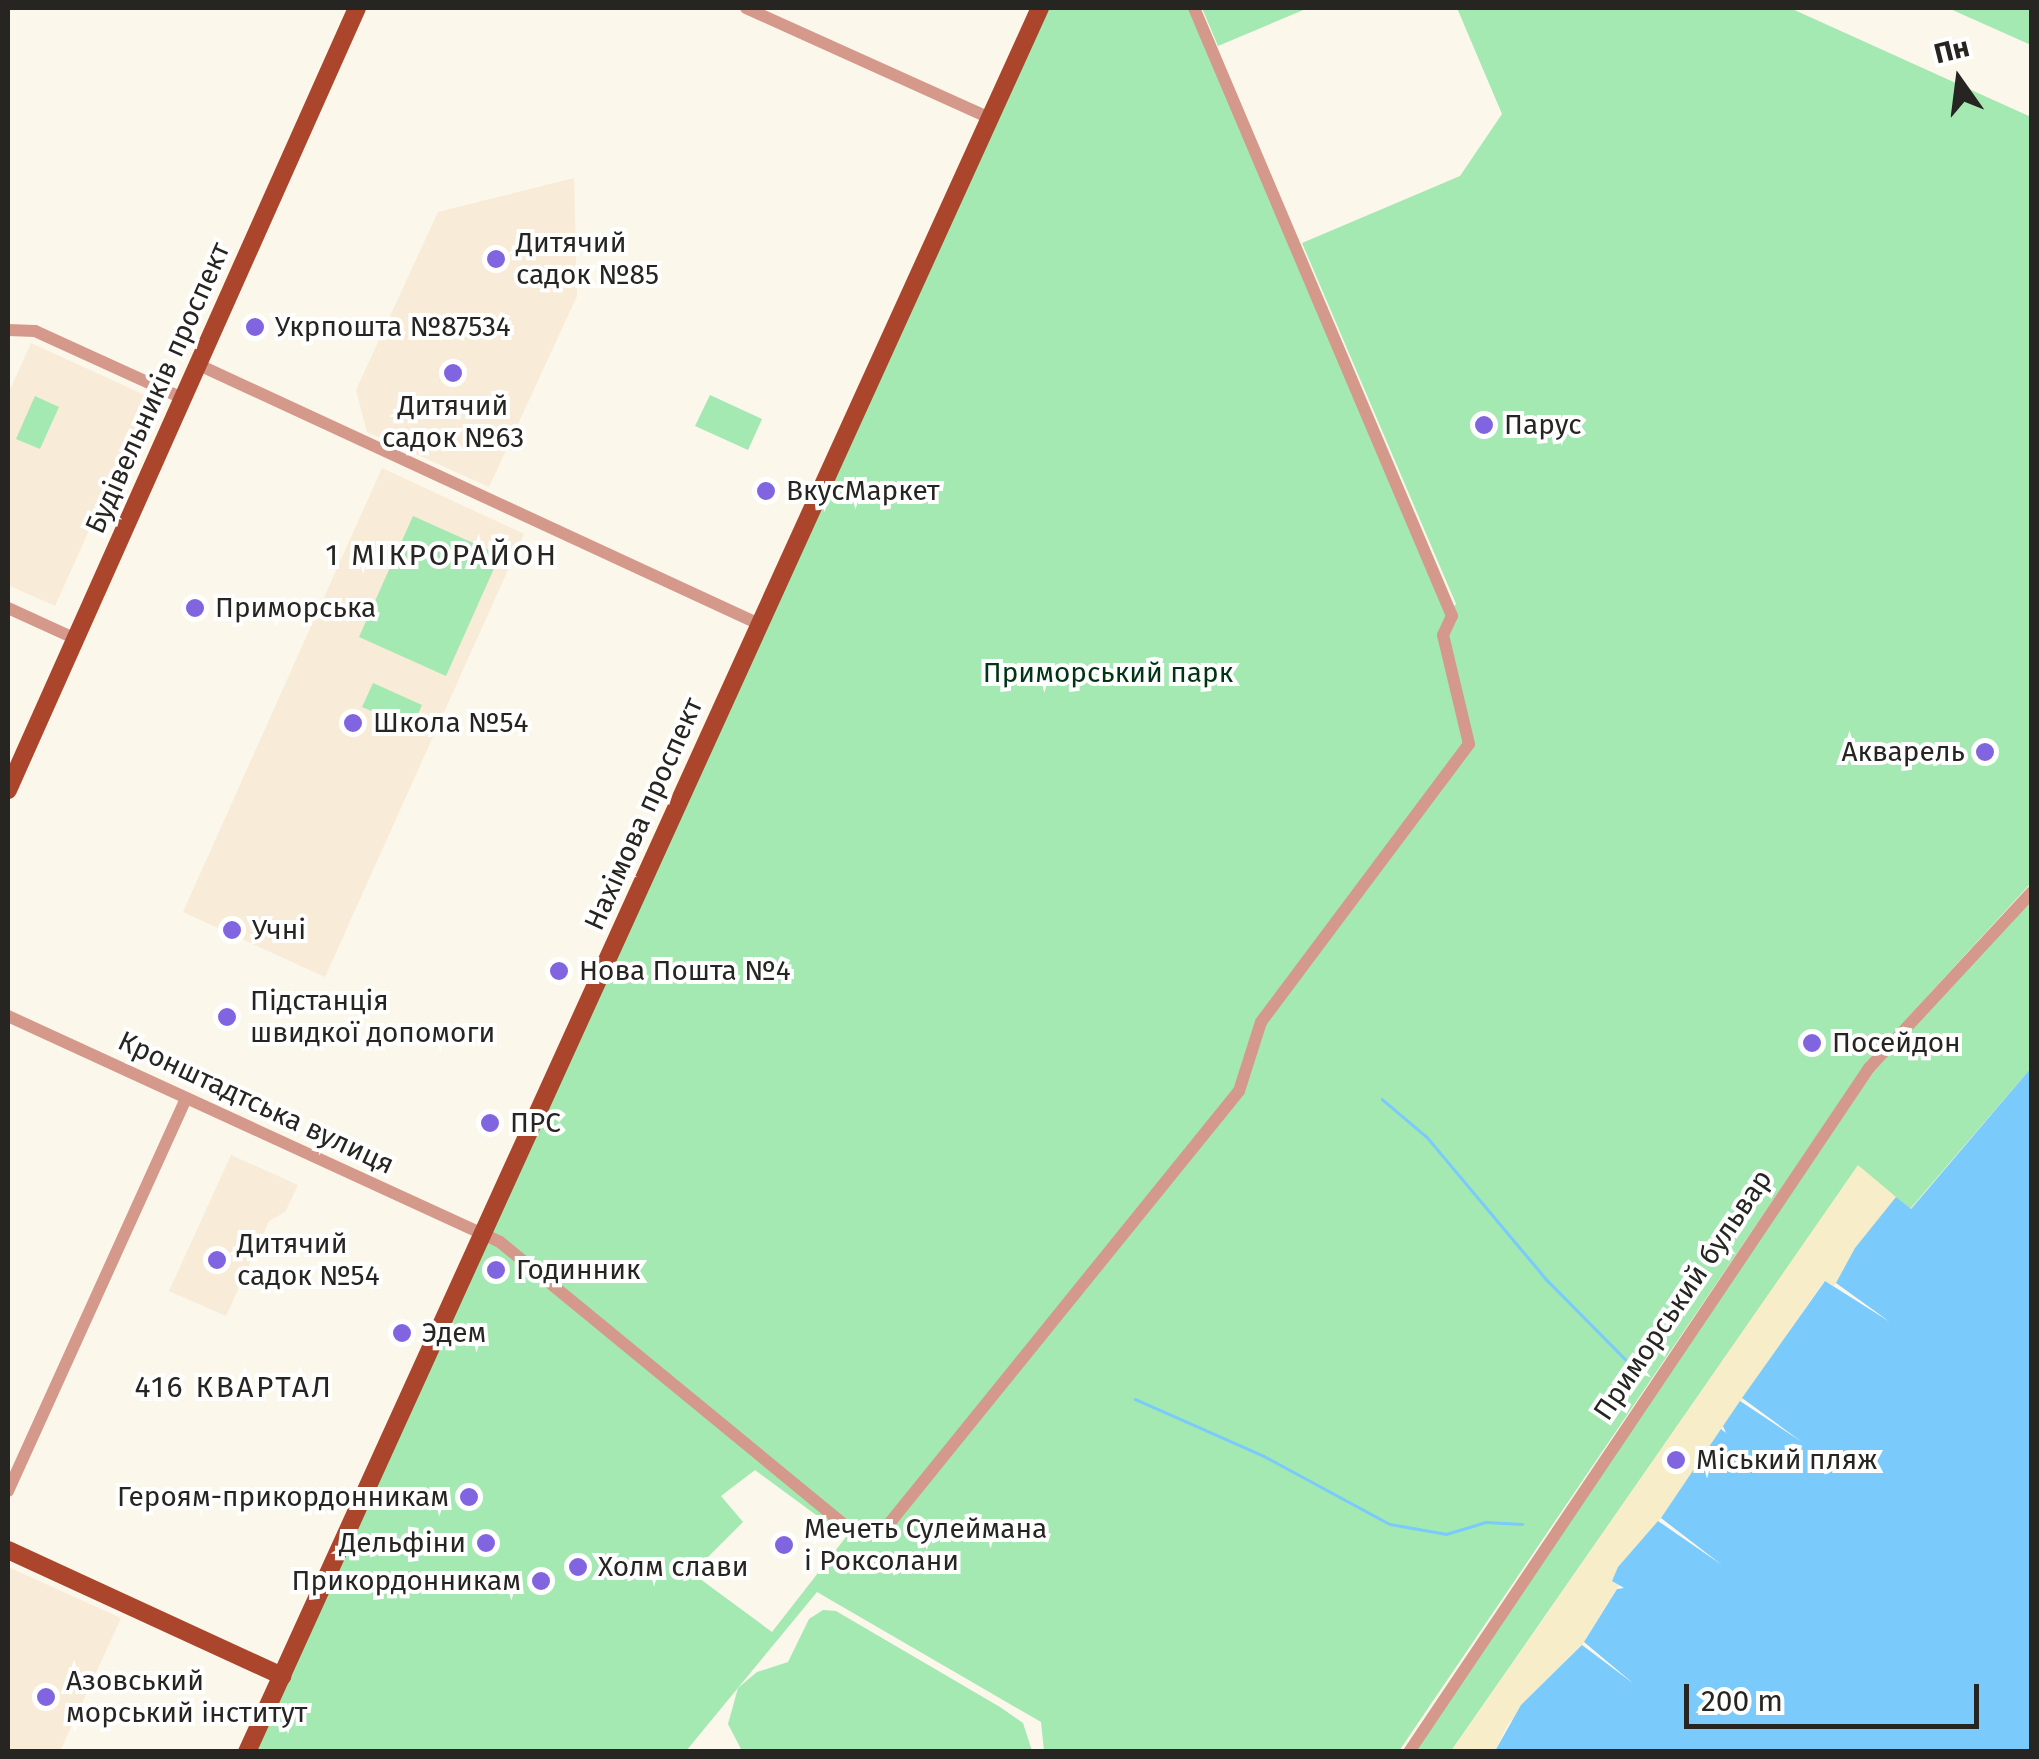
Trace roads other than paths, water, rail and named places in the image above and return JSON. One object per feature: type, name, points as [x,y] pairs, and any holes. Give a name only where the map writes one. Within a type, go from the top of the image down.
[{"type":"main road","name":"Будівельників проспект","points":[[8,790],[358,8]]},
{"type":"main road","name":"Нахімова проспект","points":[[246,1752],[1040,8]]},
{"type":"main road","points":[[8,1550],[282,1676]]},
{"type":"street","points":[[746,8],[990,118]]},
{"type":"street","name":"Кронштадтська вулиця","points":[[8,1016],[484,1234],[513,1252],[856,1534],[877,1532],[1043,1340],[1239,1091],[1261,1022],[1466,750],[1468,730],[1442,632],[1452,616],[1194,8]]},
{"type":"street","points":[[8,330],[34,330],[184,398]]},
{"type":"street","points":[[199,364],[759,624]]},
{"type":"street","points":[[8,608],[76,639]]},
{"type":"street","name":"Приморський бульвар","points":[[1409,1752],[1870,1068],[2032,892]]},
{"type":"street","points":[[8,1490],[186,1098]]},
{"type":"water","points":[[2031,1068],[2031,1751],[1495,1751],[1521,1705],[1582,1645],[1634,1684],[1584,1642],[1617,1589],[1624,1588],[1612,1581],[1618,1567],[1658,1521],[1722,1565],[1661,1518],[1721,1429],[1726,1433],[1723,1426],[1740,1401],[1802,1442],[1742,1398],[1825,1281],[1890,1322],[1836,1283],[1855,1248],[1896,1197],[1911,1209]]},
{"type":"waterway","points":[[1382,1099],[1427,1137],[1546,1279],[1631,1365]]},
{"type":"waterway","points":[[1135,1399],[1264,1456],[1390,1524],[1446,1534],[1486,1522],[1522,1524]]},
{"type":"place","name":"Дитячий садок №85","points":[[496,259]]},
{"type":"place","name":"Укрпошта №87534","points":[[255,327]]},
{"type":"place","name":"Дитячий садок №63","points":[[453,373]]},
{"type":"place","name":"Парус","points":[[1484,425]]},
{"type":"place","name":"ВкусМаркет","points":[[766,491]]},
{"type":"place","name":"Приморська","points":[[195,608]]},
{"type":"place","name":"Школа №54","points":[[353,723]]},
{"type":"place","name":"Акварель","points":[[1985,752]]},
{"type":"place","name":"Учні","points":[[232,930]]},
{"type":"place","name":"Нова Пошта №4","points":[[559,971]]},
{"type":"place","name":"Підстанція швидкої допомоги","points":[[227,1017]]},
{"type":"place","name":"Посейдон","points":[[1812,1043]]},
{"type":"place","name":"ПРС","points":[[490,1123]]},
{"type":"place","name":"Дитячий садок №54","points":[[217,1260]]},
{"type":"place","name":"Годинник","points":[[496,1270]]},
{"type":"place","name":"Эдем","points":[[402,1333]]},
{"type":"place","name":"Міський пляж","points":[[1676,1460]]},
{"type":"place","name":"Героям-прикордонникам","points":[[469,1497]]},
{"type":"place","name":"Дельфіни","points":[[486,1543]]},
{"type":"place","name":"Мечеть Сулеймана і Роксолани","points":[[784,1545]]},
{"type":"place","name":"Холм слави","points":[[578,1567]]},
{"type":"place","name":"Прикордонникам","points":[[541,1581]]},
{"type":"place","name":"Азовський морський інститут","points":[[46,1697]]},
{"type":"district","name":"1 МІКРОРАЙОН","points":[[442,555]]},
{"type":"district","name":"416 КВАРТАЛ","points":[[234,1387]]},
{"type":"park label","name":"Приморський парк","points":[[1108,673]]}]
